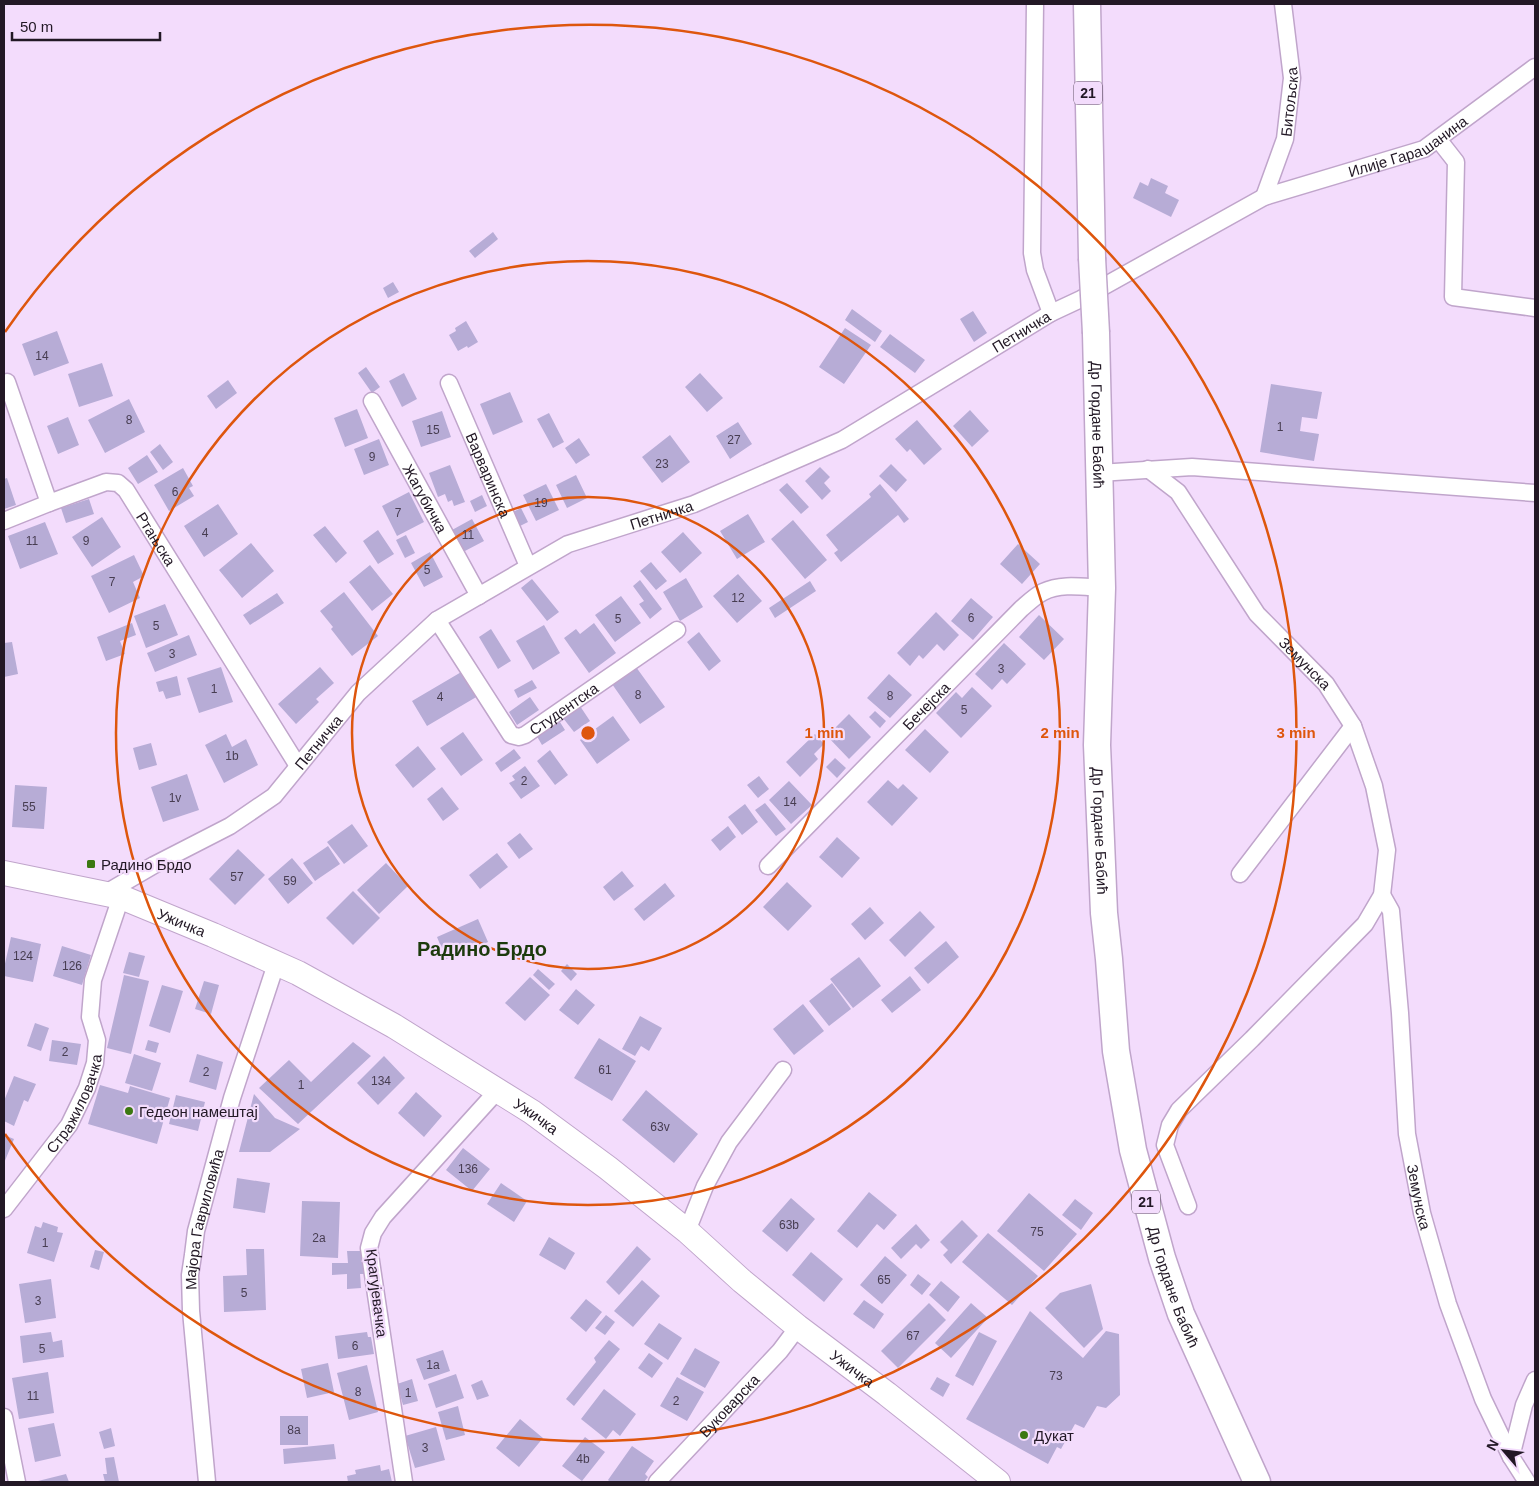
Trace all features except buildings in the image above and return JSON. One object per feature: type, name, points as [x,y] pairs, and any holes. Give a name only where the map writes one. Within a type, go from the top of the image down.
[{"type":"main road","name":"Др Гордане Бабић","points":[[1087,4],[1092,258],[1096,333],[1102,588],[1097,745],[1099,829],[1114,1032],[1133,1150],[1162,1258],[1181,1314],[1257,1482]]},
{"type":"main road","name":"Ужичка","points":[[4,873],[114,895],[213,935],[326,987],[498,1090],[579,1146],[687,1231],[742,1281],[798,1327],[888,1394],[998,1482]]},
{"type":"main road","points":[[1230,1424],[1241,1472],[1241,1482]]},
{"type":"street","points":[[1035,4],[1032,253],[1035,270],[1052,313]]},
{"type":"street","name":"Битољска","points":[[1264,197],[1285,139],[1292,78],[1283,4]]},
{"type":"street","name":"Илије Гарашанина","points":[[1264,197],[1424,149],[1535,67]]},
{"type":"street","points":[[1438,139],[1456,162],[1453,297],[1535,308]]},
{"type":"street","name":"Петничка","points":[[114,895],[154,865],[237,821],[274,796],[358,693],[437,620],[568,544],[694,504],[842,440],[1052,313],[1081,299],[1264,197]]},
{"type":"street","points":[[7,382],[49,503]]},
{"type":"street","name":"Варваринска","points":[[449,383],[528,566]]},
{"type":"street","name":"Жагубичка","points":[[372,401],[479,596]]},
{"type":"street","points":[[1099,472],[1192,467],[1535,493]]},
{"type":"street","name":"Земунска","points":[[1148,469],[1178,492],[1257,614],[1326,684],[1353,726],[1374,786],[1387,850],[1382,895],[1364,924],[1258,1033],[1179,1110],[1170,1125],[1165,1145],[1188,1206]]},
{"type":"street","name":"Ртањска","points":[[4,521],[106,482],[118,483],[126,490],[298,766]]},
{"type":"street","name":"Бечејска","points":[[768,866],[1021,609],[1048,590],[1068,587],[1102,588]]},
{"type":"street","name":"Студентска","points":[[437,620],[511,735],[519,738],[677,630]]},
{"type":"street","points":[[1240,874],[1353,726]]},
{"type":"street","name":"Стражиловачка","points":[[4,1209],[70,1125],[87,1088],[95,1063],[97,1040],[90,1017],[93,980],[114,895]]},
{"type":"street","name":"Земунска","points":[[1382,895],[1391,911],[1400,1013],[1407,1134],[1422,1213],[1448,1304],[1483,1399],[1511,1457],[1527,1482]]},
{"type":"street","name":"Мајора Гавриловића","points":[[207,1482],[191,1311],[190,1275],[192,1255],[196,1232],[232,1098],[276,964]]},
{"type":"street","points":[[687,1231],[705,1186],[729,1142],[783,1070]]},
{"type":"street","name":"Крагујевачка","points":[[404,1482],[370,1248],[371,1240],[383,1217],[498,1090]]},
{"type":"street","name":"Вуковарска","points":[[657,1482],[780,1351],[798,1327]]},
{"type":"street","points":[[1511,1457],[1524,1405],[1535,1380]]},
{"type":"street","points":[[4,1416],[17,1482]]},
{"type":"place","name":"Радино Брдо","points":[[91,864]]},
{"type":"place","name":"Гедеон намештај","points":[[129,1111]]},
{"type":"place","name":"Дукат","points":[[1024,1435]]},
{"type":"district","name":"Радино Брдо","points":[[482,949]]}]
